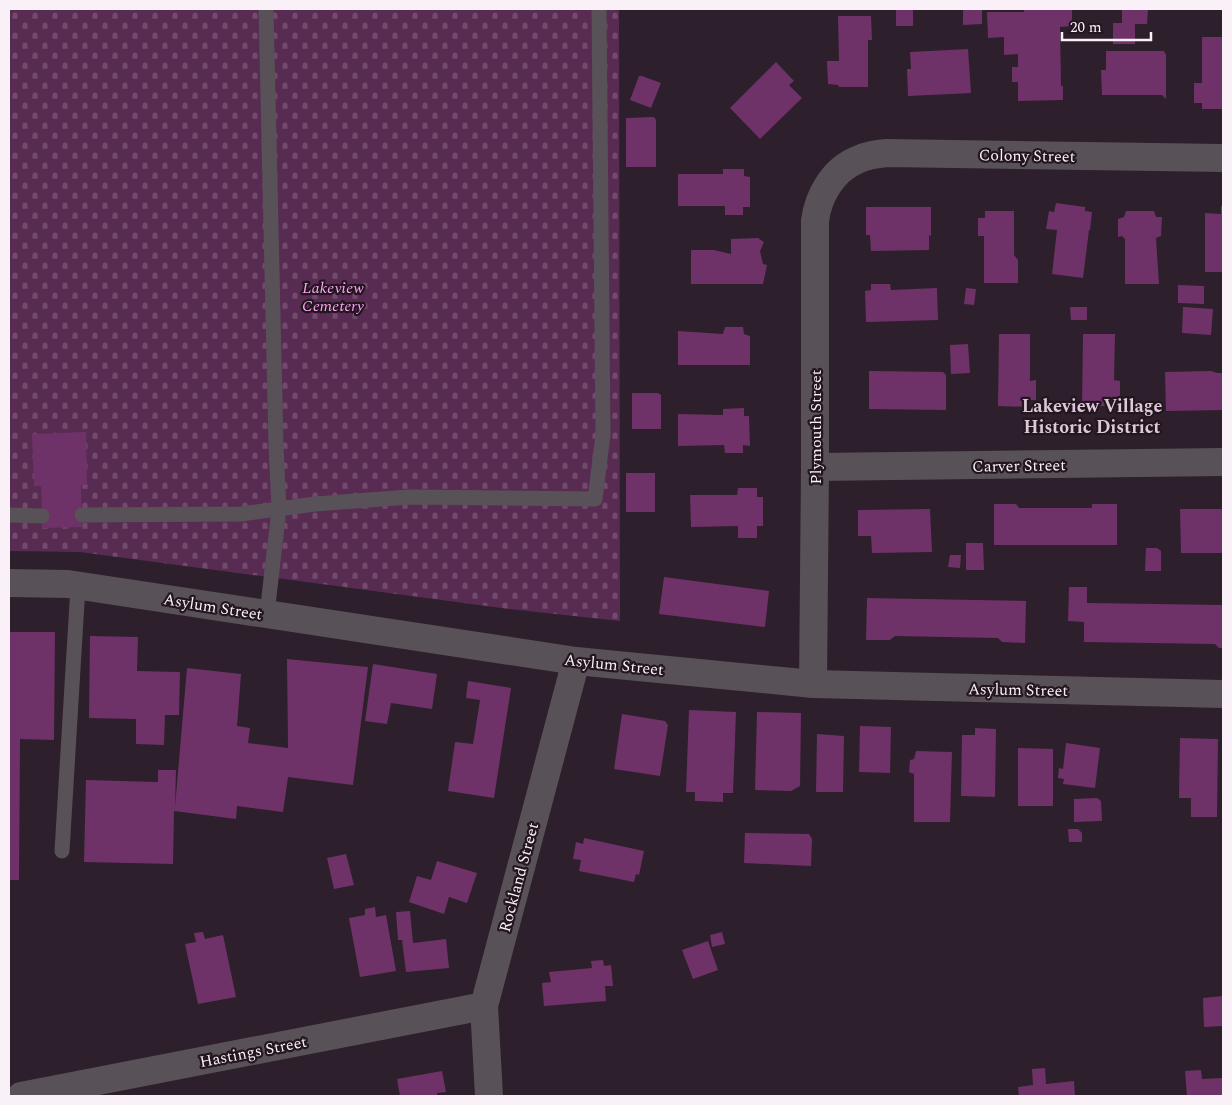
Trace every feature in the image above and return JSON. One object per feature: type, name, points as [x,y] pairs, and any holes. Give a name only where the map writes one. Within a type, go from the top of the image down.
[{"type":"street","name":"Colony Street","points":[[836,175],[848,164],[858,159],[888,153],[1223,158]]},
{"type":"street","name":"Plymouth Street","points":[[813,684],[815,221],[820,201],[836,175]]},
{"type":"street","name":"Carver Street","points":[[815,467],[1223,462]]},
{"type":"street","name":"Asylum Street","points":[[9,583],[68,584],[576,661],[813,684],[1223,694]]},
{"type":"street","name":"Rockland Street","points":[[489,1096],[484,1006],[576,661]]},
{"type":"street","name":"Hastings Street","points":[[21,1096],[484,1006]]},
{"type":"lane","points":[[266,9],[279,509],[266,614]]},
{"type":"lane","points":[[82,515],[240,514],[316,504],[409,497],[595,499],[603,435],[599,9]]},
{"type":"lane","points":[[9,515],[42,516]]},
{"type":"lane","points":[[62,852],[78,586]]},
{"type":"green space","name":"Lakeview Cemetery","points":[[9,9],[619,9],[620,621],[509,609],[80,552],[9,551]]},
{"type":"building","points":[[896,9],[913,9],[913,26],[896,26]]},
{"type":"building","points":[[963,9],[982,9],[982,24],[963,25]]},
{"type":"building","points":[[1024,9],[1072,9],[1072,26],[1060,27],[1063,100],[1018,101],[1018,82],[1012,82],[1012,67],[1018,67],[1018,54],[1004,55],[1004,37],[988,38],[987,12],[1024,12]]},
{"type":"building","points":[[1122,9],[1148,9],[1147,24],[1135,24],[1135,44],[1113,44],[1113,23],[1122,23]]},
{"type":"building","points":[[838,16],[871,16],[872,40],[868,40],[868,87],[839,87],[838,85],[828,84],[827,61],[839,61]]},
{"type":"building","points":[[1202,37],[1223,37],[1223,109],[1202,109],[1202,103],[1194,103],[1194,83],[1202,83]]},
{"type":"building","points":[[968,49],[971,93],[908,96],[907,69],[911,69],[910,52]]},
{"type":"building","points":[[1106,51],[1164,51],[1166,55],[1166,99],[1162,95],[1102,95],[1101,70],[1106,70]]},
{"type":"building","points":[[776,62],[794,81],[789,85],[802,98],[760,139],[730,108]]},
{"type":"building","points":[[639,76],[661,83],[651,108],[630,100]]},
{"type":"building","points":[[654,117],[656,120],[656,167],[626,167],[626,118]]},
{"type":"building","points":[[723,169],[744,169],[744,176],[750,177],[750,207],[743,207],[743,215],[725,215],[725,206],[678,206],[678,174],[723,174]]},
{"type":"building","points":[[1056,203],[1085,207],[1085,211],[1092,212],[1083,278],[1052,274],[1057,230],[1046,229],[1049,211],[1054,212]]},
{"type":"building","points":[[1221,206],[1223,206],[1223,272],[1205,272],[1205,213],[1221,214]]},
{"type":"building","points":[[866,207],[931,207],[929,250],[871,251],[870,235],[866,235]]},
{"type":"building","points":[[985,211],[1014,211],[1014,255],[1018,260],[1018,283],[984,283],[984,236],[978,236],[978,218],[985,218]]},
{"type":"building","points":[[1126,211],[1154,211],[1156,217],[1162,217],[1161,236],[1156,238],[1159,284],[1125,284],[1125,239],[1122,236],[1118,237],[1118,219],[1124,217]]},
{"type":"building","points":[[758,238],[764,242],[760,251],[763,264],[767,265],[763,284],[691,284],[691,250],[714,250],[731,254],[731,239]]},
{"type":"building","points":[[871,284],[890,284],[891,290],[937,288],[938,320],[866,322],[865,291],[871,290]]},
{"type":"building","points":[[1178,285],[1204,286],[1204,304],[1178,303]]},
{"type":"building","points":[[966,288],[976,289],[974,305],[964,304]]},
{"type":"building","points":[[1070,307],[1087,307],[1087,320],[1071,320]]},
{"type":"building","points":[[1183,307],[1213,309],[1211,335],[1182,333]]},
{"type":"building","points":[[725,327],[743,327],[744,334],[750,336],[750,365],[678,365],[678,331],[723,334]]},
{"type":"building","points":[[999,334],[1030,334],[1030,381],[1036,380],[1036,400],[1029,400],[1029,407],[998,406]]},
{"type":"building","points":[[1083,334],[1115,334],[1114,380],[1120,381],[1120,400],[1113,400],[1113,406],[1082,406]]},
{"type":"building","points":[[968,344],[970,373],[951,374],[950,345]]},
{"type":"building","points":[[869,371],[943,372],[946,375],[946,410],[869,409]]},
{"type":"building","points":[[1211,371],[1223,373],[1223,410],[1166,411],[1165,372]]},
{"type":"building","points":[[632,393],[658,393],[661,395],[661,429],[632,429]]},
{"type":"building","points":[[744,408],[744,416],[749,416],[750,446],[743,445],[743,453],[725,453],[724,445],[678,446],[678,414],[723,415],[723,409]]},
{"type":"building","points":[[86,432],[87,485],[81,485],[82,527],[43,528],[41,486],[34,486],[32,434]]},
{"type":"building","points":[[626,473],[655,473],[655,512],[626,512]]},
{"type":"building","points":[[738,488],[757,488],[757,497],[763,497],[763,526],[757,526],[757,538],[738,538],[738,526],[691,527],[690,495],[737,495]]},
{"type":"building","points":[[994,504],[1016,504],[1019,508],[1092,508],[1092,504],[1117,504],[1117,545],[994,545]]},
{"type":"building","points":[[930,509],[932,552],[872,553],[871,536],[858,536],[858,510]]},
{"type":"building","points":[[1180,509],[1223,509],[1223,553],[1181,553]]},
{"type":"building","points":[[966,543],[983,543],[984,570],[966,570]]},
{"type":"building","points":[[1146,548],[1157,548],[1161,551],[1161,571],[1145,571]]},
{"type":"building","points":[[950,555],[961,555],[960,568],[948,567]]},
{"type":"building","points":[[664,577],[769,591],[765,627],[659,614]]},
{"type":"building","points":[[1069,587],[1087,587],[1087,603],[1223,605],[1223,648],[1219,648],[1215,644],[1084,642],[1084,622],[1068,621]]},
{"type":"building","points":[[867,598],[1026,601],[1025,643],[1002,642],[998,638],[895,636],[890,640],[866,640]]},
{"type":"building","points":[[9,632],[55,632],[54,740],[20,739],[19,880],[9,880]]},
{"type":"building","points":[[90,636],[138,637],[137,671],[180,672],[179,715],[165,715],[164,745],[136,744],[136,719],[89,718]]},
{"type":"building","points":[[287,659],[368,667],[353,785],[288,777],[283,812],[237,806],[236,819],[174,811],[173,864],[84,862],[86,780],[158,782],[158,770],[176,770],[175,807],[187,668],[241,674],[237,726],[250,728],[248,743],[288,748]]},
{"type":"building","points":[[373,664],[437,674],[432,709],[391,703],[387,724],[365,721]]},
{"type":"building","points":[[468,681],[511,688],[494,798],[448,791],[455,742],[473,744],[480,700],[466,698]]},
{"type":"building","points":[[689,710],[736,712],[733,793],[723,793],[723,802],[695,801],[695,792],[686,792]]},
{"type":"building","points":[[757,712],[801,713],[800,786],[791,791],[755,790]]},
{"type":"building","points":[[622,714],[665,721],[668,725],[660,776],[614,769]]},
{"type":"building","points":[[860,726],[891,727],[890,773],[859,772]]},
{"type":"building","points":[[975,728],[996,729],[995,797],[961,796],[962,735],[975,735]]},
{"type":"building","points":[[817,734],[844,736],[843,792],[816,792]]},
{"type":"building","points":[[1180,738],[1218,739],[1217,817],[1191,817],[1191,798],[1179,798]]},
{"type":"building","points":[[1066,743],[1100,748],[1095,788],[1063,784],[1064,779],[1058,778],[1059,768],[1063,769]]},
{"type":"building","points":[[1018,748],[1053,749],[1053,806],[1018,806]]},
{"type":"building","points":[[916,751],[952,752],[950,822],[914,822],[914,774],[909,772],[910,760],[914,759]]},
{"type":"building","points":[[1097,798],[1101,801],[1102,821],[1074,822],[1074,799]]},
{"type":"building","points":[[1068,829],[1078,829],[1082,833],[1082,842],[1069,842]]},
{"type":"building","points":[[745,833],[809,834],[812,839],[811,866],[744,863]]},
{"type":"building","points":[[584,838],[644,851],[639,875],[636,874],[634,882],[579,871],[581,860],[573,859],[576,842],[583,844]]},
{"type":"building","points":[[346,854],[354,885],[334,889],[327,858]]},
{"type":"building","points":[[437,861],[477,873],[467,903],[449,897],[444,914],[409,902],[417,876],[431,880]]},
{"type":"building","points":[[375,907],[376,917],[386,915],[396,971],[360,977],[349,918],[365,915],[365,909]]},
{"type":"building","points":[[410,911],[413,943],[446,939],[449,968],[406,972],[402,940],[398,940],[396,912]]},
{"type":"building","points":[[203,932],[205,939],[223,935],[236,997],[198,1004],[185,944],[196,942],[194,933]]},
{"type":"building","points":[[722,932],[725,944],[712,947],[710,935]]},
{"type":"building","points":[[708,941],[718,970],[693,979],[682,950]]},
{"type":"building","points":[[603,960],[604,966],[611,965],[613,986],[605,986],[606,1001],[544,1006],[542,983],[551,982],[549,972],[592,968],[591,961]]},
{"type":"building","points":[[1223,996],[1223,1026],[1204,1027],[1203,998]]},
{"type":"building","points":[[1045,1068],[1046,1084],[1074,1081],[1075,1096],[1019,1096],[1018,1087],[1033,1085],[1032,1069]]},
{"type":"building","points":[[1201,1070],[1202,1079],[1223,1078],[1223,1096],[1187,1096],[1185,1071]]},
{"type":"building","points":[[442,1071],[446,1092],[437,1093],[437,1096],[400,1096],[397,1079]]},
{"type":"district","name":"Lakeview Village Historic District","points":[[1092,416]]}]
